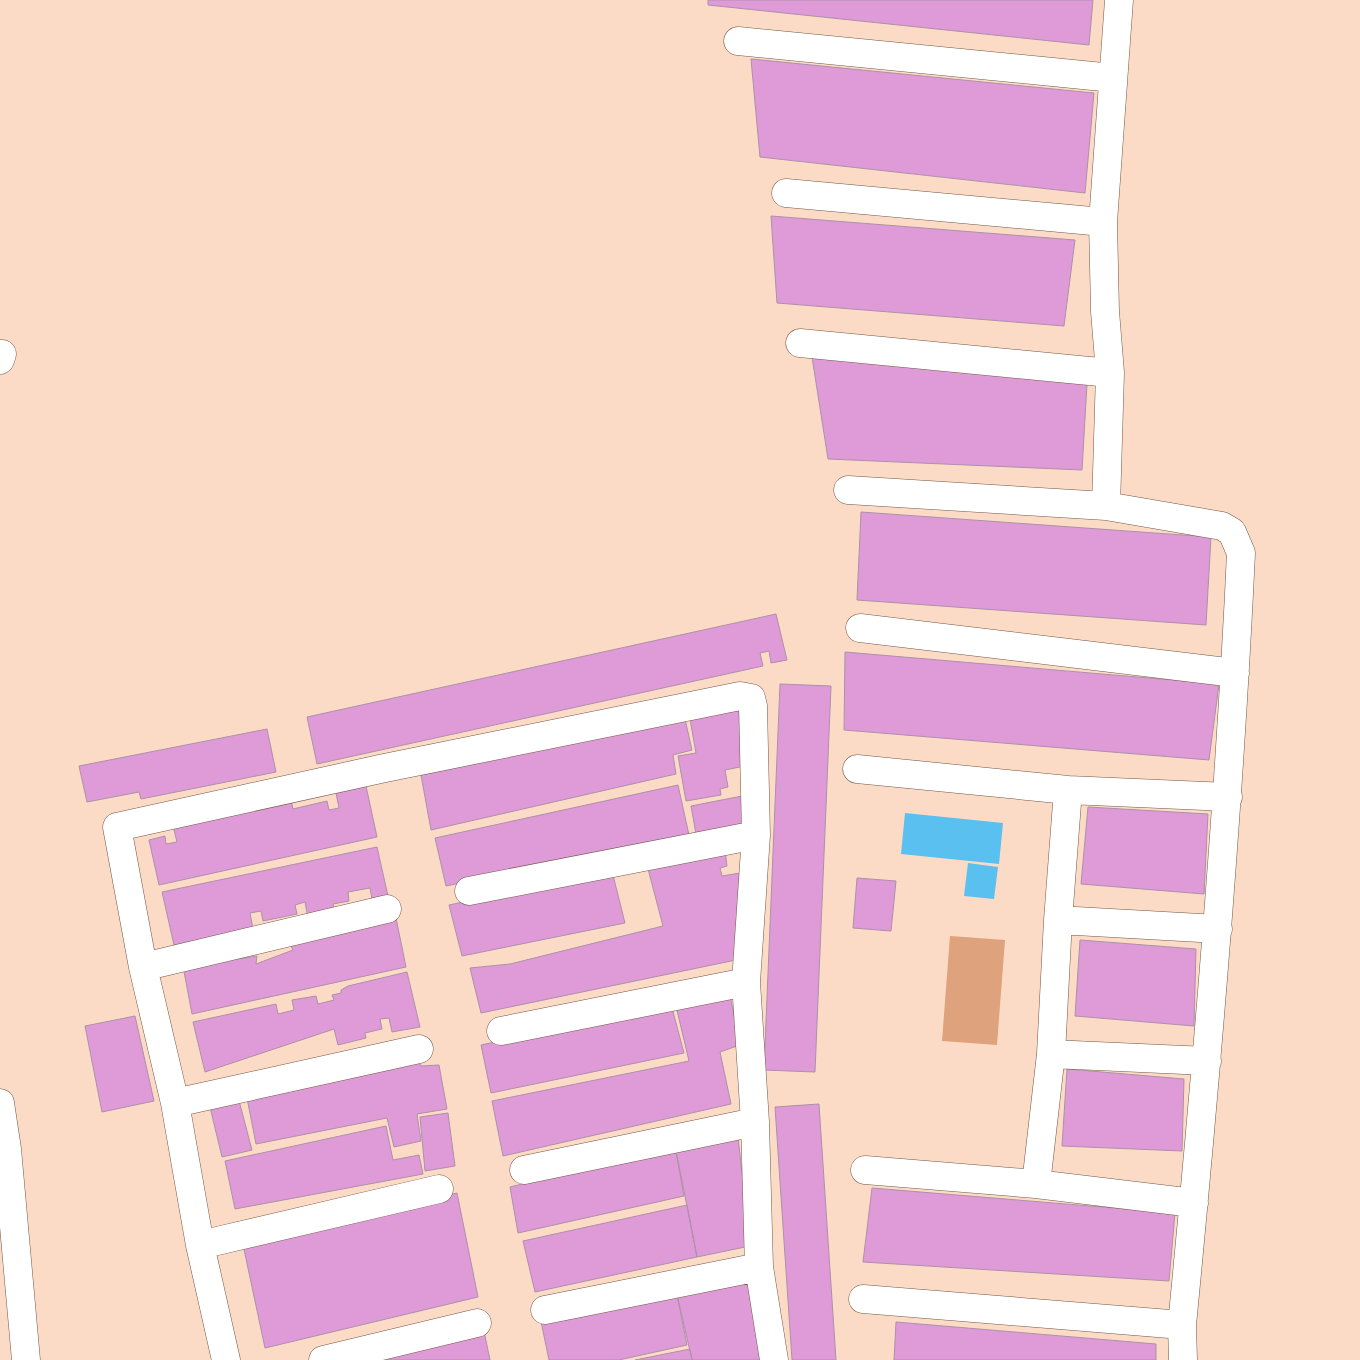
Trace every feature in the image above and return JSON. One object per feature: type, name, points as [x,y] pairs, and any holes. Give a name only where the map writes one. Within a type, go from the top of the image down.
[{"type":"street","points":[[1106,506],[1110,373],[1105,311],[1103,222],[1119,0]]},
{"type":"street","points":[[738,41],[1113,78]]},
{"type":"street","points":[[786,193],[1103,222]]},
{"type":"street","points":[[800,343],[1110,373]]},
{"type":"street","points":[[848,490],[1106,506],[1222,526],[1232,532],[1241,553],[1228,797],[1207,1061],[1182,1325],[1183,1360]]},
{"type":"street","points":[[860,628],[1235,672]]},
{"type":"street","points":[[226,1360],[200,1245],[175,1103],[143,967],[116,827],[380,769],[740,696],[751,698],[753,706],[756,835],[746,982],[755,1122],[759,1267],[774,1360]]},
{"type":"street","points":[[857,769],[1068,790],[1228,797]]},
{"type":"street","points":[[1036,1184],[1051,1054],[1058,920],[1068,790]]},
{"type":"street","points":[[469,891],[756,835]]},
{"type":"street","points":[[143,967],[387,909]]},
{"type":"street","points":[[1058,920],[1218,929]]},
{"type":"street","points":[[501,1032],[746,982]]},
{"type":"street","points":[[175,1103],[419,1049]]},
{"type":"street","points":[[1051,1054],[1207,1061]]},
{"type":"street","points":[[0,1103],[7,1149],[26,1360]]},
{"type":"street","points":[[524,1170],[755,1122]]},
{"type":"street","points":[[865,1170],[1036,1184],[1194,1203]]},
{"type":"street","points":[[200,1245],[439,1189]]},
{"type":"street","points":[[545,1310],[759,1267]]},
{"type":"street","points":[[863,1299],[1182,1325]]},
{"type":"street","points":[[323,1360],[477,1323]]},
{"type":"shaded area","points":[[950,936],[1005,940],[997,1045],[942,1041]]},
{"type":"water","points":[[905,813],[1003,823],[999,864],[901,854]]},
{"type":"water","points":[[968,863],[998,867],[994,899],[964,896]]},
{"type":"building","points":[[708,0],[1093,0],[1089,45],[708,5]]},
{"type":"building","points":[[751,59],[1094,93],[1085,193],[760,157]]},
{"type":"building","points":[[771,216],[1075,240],[1064,326],[777,303]]},
{"type":"building","points":[[812,357],[1087,384],[1082,470],[828,459]]},
{"type":"building","points":[[861,512],[1211,537],[1206,625],[857,600]]},
{"type":"building","points":[[776,614],[787,660],[771,663],[769,651],[760,653],[763,666],[317,764],[307,717]]},
{"type":"building","points":[[845,652],[1219,684],[1209,760],[844,730]]},
{"type":"building","points":[[780,684],[831,686],[815,1072],[764,1070]]},
{"type":"building","points":[[740,710],[750,765],[725,770],[728,787],[720,789],[721,795],[686,801],[678,756],[696,753],[690,719]]},
{"type":"building","points":[[685,719],[692,750],[673,755],[676,774],[431,830],[421,775]]},
{"type":"building","points":[[267,729],[276,772],[141,799],[139,792],[87,802],[79,766]]},
{"type":"building","points":[[678,785],[689,835],[446,886],[435,838]]},
{"type":"building","points":[[366,786],[377,837],[159,885],[149,840],[165,836],[166,844],[177,842],[173,826],[291,800],[293,809],[327,801],[329,810],[339,808],[336,793]]},
{"type":"building","points":[[742,796],[747,824],[696,834],[691,806]]},
{"type":"building","points":[[1088,807],[1208,814],[1204,894],[1081,884]]},
{"type":"building","points":[[377,847],[388,896],[372,899],[370,888],[348,892],[349,901],[333,904],[335,912],[308,918],[305,902],[295,905],[297,914],[263,921],[261,911],[250,913],[253,929],[174,945],[162,892]]},
{"type":"building","points":[[725,850],[727,866],[720,868],[722,876],[740,873],[736,960],[481,1013],[470,968],[510,964],[663,926],[647,865]]},
{"type":"building","points":[[612,871],[625,923],[462,956],[449,905]]},
{"type":"building","points":[[857,878],[896,881],[891,931],[853,928]]},
{"type":"building","points":[[396,918],[406,967],[192,1014],[182,961],[237,949],[238,959],[257,956],[256,964],[293,950],[289,942]]},
{"type":"building","points":[[1080,940],[1196,949],[1194,1026],[1075,1016]]},
{"type":"building","points":[[407,972],[420,1027],[392,1032],[389,1018],[380,1019],[382,1029],[365,1033],[366,1038],[338,1045],[334,1029],[205,1072],[193,1022],[276,1004],[278,1014],[294,1010],[292,1000],[316,996],[318,1004],[334,1000],[332,995],[341,993],[341,990],[348,986]]},
{"type":"building","points":[[730,995],[740,1045],[720,1052],[731,1104],[503,1156],[492,1101],[689,1061],[675,1002]]},
{"type":"building","points":[[671,1004],[684,1053],[491,1093],[481,1045]]},
{"type":"building","points":[[135,1016],[154,1101],[102,1112],[85,1026]]},
{"type":"building","points":[[416,1057],[421,1066],[439,1065],[447,1109],[417,1114],[421,1141],[394,1147],[387,1118],[256,1144],[246,1093]]},
{"type":"building","points":[[1067,1069],[1184,1079],[1182,1151],[1062,1146]]},
{"type":"building","points":[[237,1093],[252,1150],[222,1157],[208,1099]]},
{"type":"building","points":[[819,1104],[836,1360],[792,1360],[775,1107]]},
{"type":"building","points":[[448,1113],[455,1166],[425,1171],[420,1117]]},
{"type":"building","points":[[386,1126],[393,1160],[419,1155],[423,1174],[235,1209],[225,1161]]},
{"type":"building","points":[[738,1137],[750,1246],[697,1257],[675,1146]]},
{"type":"building","points":[[675,1146],[684,1196],[518,1233],[510,1187]]},
{"type":"building","points":[[872,1188],[1175,1213],[1169,1281],[863,1262]]},
{"type":"building","points":[[457,1193],[478,1297],[265,1348],[242,1240]]},
{"type":"building","points":[[687,1205],[697,1257],[535,1292],[523,1241]]},
{"type":"building","points":[[753,1278],[762,1360],[692,1360],[676,1290]]},
{"type":"building","points":[[676,1290],[687,1345],[619,1360],[549,1360],[540,1317]]},
{"type":"building","points":[[896,1322],[1156,1344],[1156,1360],[894,1360]]},
{"type":"building","points":[[484,1331],[490,1360],[356,1360]]},
{"type":"building","points":[[690,1349],[692,1360],[635,1360]]}]
